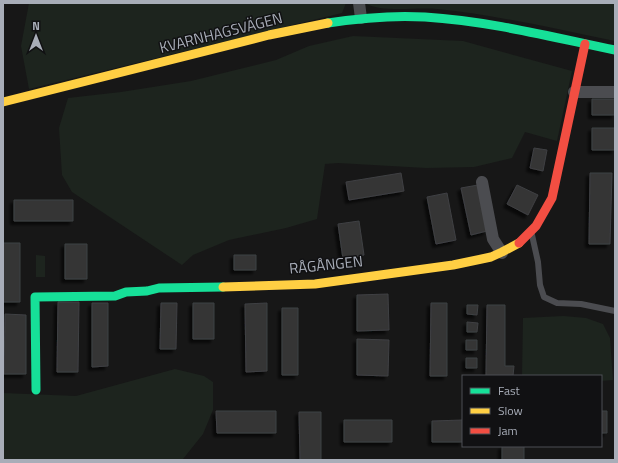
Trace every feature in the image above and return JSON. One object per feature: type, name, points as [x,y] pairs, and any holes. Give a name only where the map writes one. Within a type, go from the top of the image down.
[{"type":"street","points":[[359,3],[361,18]]},
{"type":"street","name":"KVARNHAGSVÄGEN","points":[[5,101],[269,35],[316,25],[361,18],[423,17],[450,19],[510,28],[615,50]]},
{"type":"street","name":"RÅGÅNGEN","points":[[36,390],[35,297],[114,296],[122,291],[152,290],[159,288],[282,286],[344,281],[484,259],[502,253],[514,246],[531,232],[548,208],[554,192],[585,44]]},
{"type":"street","points":[[574,92],[615,92]]},
{"type":"street","points":[[482,182],[493,239],[502,253]]},
{"type":"lane","points":[[531,232],[538,262],[540,284],[544,297],[557,303],[581,304],[615,311]]},
{"type":"shaded area","points":[[29,3],[346,3],[342,13],[29,89],[21,46]]},
{"type":"shaded area","points":[[365,3],[615,3],[615,41],[482,15],[437,9],[389,9],[372,6]]},
{"type":"shaded area","points":[[353,36],[463,41],[572,71],[557,141],[525,132],[512,158],[474,167],[426,168],[338,163],[325,164],[317,219],[286,228],[229,240],[193,255],[182,265],[72,192],[62,175],[59,128],[68,98],[121,92],[191,81],[276,60],[309,46]]},
{"type":"shaded area","points":[[36,255],[45,256],[45,277],[36,277]]},
{"type":"shaded area","points":[[563,316],[586,318],[603,324],[610,338],[613,380],[602,381],[602,375],[522,375],[523,318]]},
{"type":"shaded area","points":[[175,369],[204,376],[213,382],[213,410],[203,434],[183,459],[3,460],[3,393],[76,396]]},
{"type":"building","points":[[592,99],[615,99],[615,115],[592,115]]},
{"type":"building","points":[[592,128],[615,128],[615,150],[592,150]]},
{"type":"building","points":[[534,148],[547,150],[543,171],[530,168]]},
{"type":"building","points":[[401,173],[404,191],[349,200],[346,182]]},
{"type":"building","points":[[590,173],[612,173],[610,244],[589,244]]},
{"type":"building","points":[[478,185],[487,231],[471,235],[461,188]]},
{"type":"building","points":[[517,185],[538,195],[528,215],[507,204]]},
{"type":"building","points":[[447,193],[456,240],[436,244],[427,197]]},
{"type":"building","points":[[14,200],[73,200],[73,221],[14,221]]},
{"type":"building","points":[[359,221],[364,255],[343,259],[338,224]]},
{"type":"building","points":[[3,243],[20,243],[20,302],[3,302]]},
{"type":"building","points":[[65,244],[87,244],[87,279],[65,279]]},
{"type":"building","points":[[234,255],[256,255],[256,270],[234,270]]},
{"type":"building","points":[[388,294],[389,330],[357,331],[357,295]]},
{"type":"building","points":[[58,302],[79,302],[78,372],[57,372]]},
{"type":"building","points":[[92,303],[108,303],[108,366],[92,367]]},
{"type":"building","points":[[161,303],[177,303],[176,349],[160,349]]},
{"type":"building","points":[[193,303],[214,303],[214,339],[193,339]]},
{"type":"building","points":[[267,303],[267,371],[246,372],[245,304]]},
{"type":"building","points":[[431,303],[447,303],[447,376],[430,376]]},
{"type":"building","points":[[467,305],[478,305],[477,315],[467,314]]},
{"type":"building","points":[[487,305],[505,305],[505,366],[514,366],[513,375],[486,375]]},
{"type":"building","points":[[282,308],[298,308],[298,375],[282,375]]},
{"type":"building","points":[[5,314],[26,315],[26,374],[4,374]]},
{"type":"building","points":[[467,322],[478,323],[477,332],[467,332]]},
{"type":"building","points":[[357,339],[389,340],[388,376],[357,375]]},
{"type":"building","points":[[466,340],[477,340],[477,350],[466,350]]},
{"type":"building","points":[[466,358],[477,358],[477,368],[466,368]]},
{"type":"building","points":[[216,411],[276,411],[276,433],[217,433]]},
{"type":"building","points":[[602,411],[607,411],[607,433],[602,433]]},
{"type":"building","points":[[299,412],[321,412],[321,460],[300,460]]},
{"type":"building","points":[[344,420],[392,420],[392,442],[344,442]]},
{"type":"building","points":[[462,420],[462,442],[432,442],[432,421]]},
{"type":"building","points":[[502,447],[524,447],[524,460],[502,460]]},
{"type":"traffic: fast","points":[[328,23],[364,18],[413,16],[449,19],[520,30],[615,50]]},
{"type":"traffic: fast","points":[[36,390],[35,297],[115,296],[126,292],[147,291],[159,288],[223,287]]},
{"type":"traffic: slow","points":[[3,102],[269,35],[328,23]]},
{"type":"traffic: slow","points":[[223,287],[315,284],[453,265],[491,257],[519,243]]},
{"type":"traffic: jam","points":[[519,243],[536,226],[552,198],[585,44]]}]
